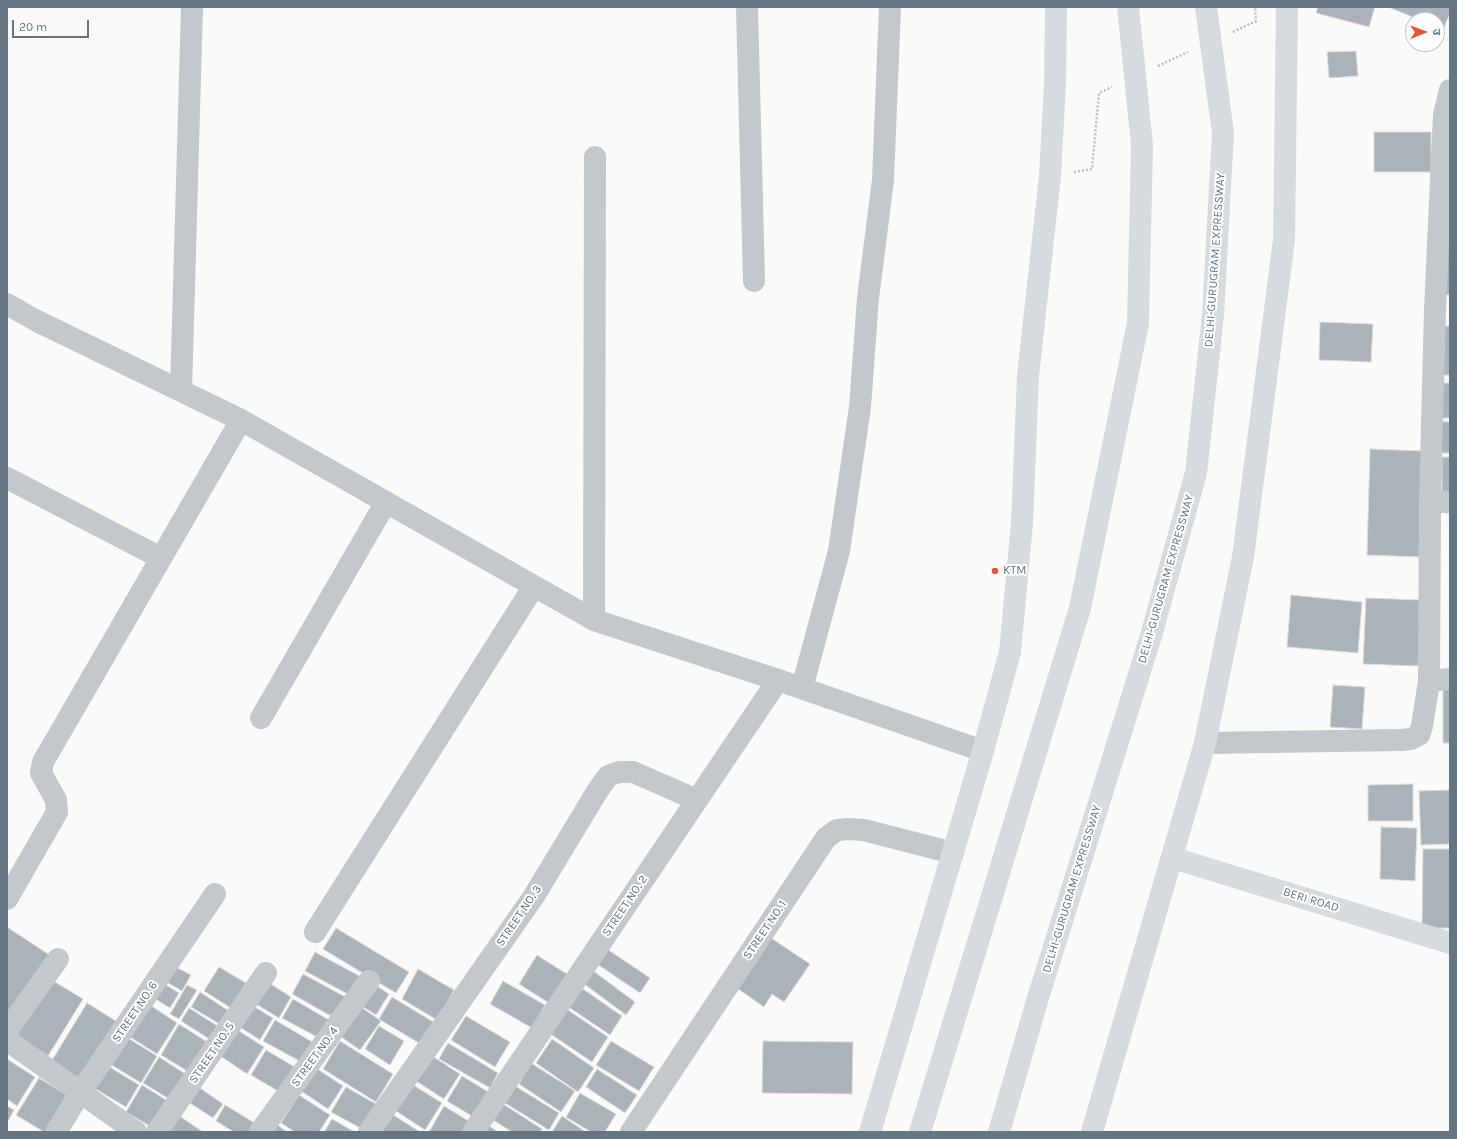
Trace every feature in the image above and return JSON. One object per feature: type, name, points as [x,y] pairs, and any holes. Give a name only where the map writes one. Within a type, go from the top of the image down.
[{"type":"main road","points":[[870,1132],[953,853],[1010,652],[1022,523],[1028,376],[1050,176],[1055,84],[1056,7]]},
{"type":"main road","points":[[920,1132],[1080,608],[1138,323],[1142,145],[1128,7]]},
{"type":"main road","name":"DELHI-GURUGRAM EXPRESSWAY","points":[[999,1132],[1038,998],[1151,636],[1196,473],[1213,315],[1223,133],[1206,7]]},
{"type":"main road","points":[[1092,1132],[1173,858],[1205,743],[1243,557],[1284,240],[1287,7]]},
{"type":"main road","name":"BERI ROAD","points":[[1173,858],[1450,943]]},
{"type":"street","points":[[181,391],[192,7]]},
{"type":"street","points":[[747,7],[754,281]]},
{"type":"street","points":[[802,688],[839,551],[860,407],[868,298],[883,180],[890,7]]},
{"type":"street","points":[[1205,743],[1393,740],[1411,738],[1418,735],[1440,680],[1442,310],[1447,116],[1450,90]]},
{"type":"street","points":[[594,620],[595,157]]},
{"type":"street","points":[[7,304],[36,321],[241,420],[594,620],[802,688],[983,750]]},
{"type":"street","points":[[7,899],[57,812],[56,800],[41,773],[43,762],[241,420]]},
{"type":"street","points":[[7,478],[161,558]]},
{"type":"street","points":[[261,718],[386,502]]},
{"type":"street","points":[[316,932],[534,586]]},
{"type":"street","name":"STREET NO. 2","points":[[473,1132],[778,680]]},
{"type":"street","name":"STREET NO. 3","points":[[370,1132],[534,896],[608,776],[618,772],[633,772],[697,800]]},
{"type":"street","name":"STREET NO. 1","points":[[631,1132],[826,838],[837,830],[864,830],[953,853]]},
{"type":"street","name":"STREET NO. 6","points":[[56,1132],[80,1093],[215,894]]},
{"type":"street","points":[[7,1031],[58,959]]},
{"type":"street","name":"STREET NO. 5","points":[[157,1132],[266,973]]},
{"type":"street","name":"STREET NO. 4","points":[[260,1132],[369,981]]},
{"type":"street","points":[[7,1040],[136,1132]]},
{"type":"building","points":[[1318,7],[1375,7],[1369,27],[1316,13]]},
{"type":"building","points":[[1388,7],[1450,7],[1450,13],[1445,25],[1445,12],[1405,12],[1405,14]]},
{"type":"building","points":[[1356,51],[1358,76],[1329,78],[1327,52]]},
{"type":"building","points":[[1374,132],[1431,132],[1431,172],[1374,172]]},
{"type":"building","points":[[1442,236],[1450,236],[1450,295],[1440,294]]},
{"type":"building","points":[[1320,322],[1373,324],[1371,362],[1319,360]]},
{"type":"building","points":[[1443,326],[1450,326],[1450,375],[1443,375]]},
{"type":"building","points":[[1441,383],[1450,383],[1450,418],[1440,418]]},
{"type":"building","points":[[1436,421],[1450,422],[1450,453],[1436,453]]},
{"type":"building","points":[[1370,449],[1423,451],[1419,557],[1367,555]]},
{"type":"building","points":[[1442,457],[1450,457],[1450,498],[1442,498]]},
{"type":"building","points":[[1291,595],[1362,602],[1358,653],[1287,647]]},
{"type":"building","points":[[1366,598],[1421,600],[1418,666],[1363,664]]},
{"type":"building","points":[[1333,685],[1365,687],[1362,729],[1330,727]]},
{"type":"building","points":[[1443,685],[1450,685],[1450,743],[1443,743]]},
{"type":"building","points":[[1413,784],[1413,821],[1368,821],[1368,785]]},
{"type":"building","points":[[1450,790],[1450,844],[1421,845],[1419,791]]},
{"type":"building","points":[[1381,827],[1417,828],[1415,881],[1380,879]]},
{"type":"building","points":[[1423,849],[1450,849],[1450,928],[1422,928]]},
{"type":"building","points":[[7,927],[54,958],[7,1031]]},
{"type":"building","points":[[336,928],[409,972],[396,993],[323,949]]},
{"type":"building","points":[[771,938],[810,964],[784,1002],[772,994],[764,1007],[737,988]]},
{"type":"building","points":[[604,947],[650,978],[640,993],[594,962]]},
{"type":"building","points":[[315,952],[365,979],[355,998],[305,971]]},
{"type":"building","points":[[537,955],[570,976],[552,1005],[519,984]]},
{"type":"building","points":[[172,965],[191,975],[182,991],[163,980]]},
{"type":"building","points":[[219,967],[246,983],[231,1008],[204,991]]},
{"type":"building","points":[[418,969],[454,990],[437,1020],[402,999]]},
{"type":"building","points":[[592,970],[635,1002],[626,1015],[583,983]]},
{"type":"building","points":[[303,974],[349,999],[338,1020],[292,994]]},
{"type":"building","points":[[47,977],[83,999],[48,1056],[12,1034]]},
{"type":"building","points":[[266,981],[291,997],[279,1018],[253,1002]]},
{"type":"building","points":[[503,981],[545,1005],[532,1028],[490,1004]]},
{"type":"building","points":[[161,982],[179,993],[170,1008],[152,997]]},
{"type":"building","points":[[371,982],[389,994],[376,1015],[357,1003]]},
{"type":"building","points":[[187,985],[197,990],[179,1019],[170,1014]]},
{"type":"building","points":[[580,987],[622,1016],[610,1035],[567,1006]]},
{"type":"building","points":[[200,992],[229,1011],[221,1025],[191,1007]]},
{"type":"building","points":[[392,997],[435,1023],[422,1045],[379,1019]]},
{"type":"building","points":[[293,999],[329,1020],[319,1038],[282,1018]]},
{"type":"building","points":[[87,1003],[119,1023],[83,1082],[51,1062]]},
{"type":"building","points":[[150,1005],[177,1023],[157,1054],[130,1037]]},
{"type":"building","points":[[251,1005],[273,1018],[260,1040],[238,1026]]},
{"type":"building","points":[[358,1005],[381,1021],[360,1050],[337,1034]]},
{"type":"building","points":[[189,1008],[219,1027],[211,1040],[181,1021]]},
{"type":"building","points":[[565,1008],[608,1037],[592,1062],[549,1033]]},
{"type":"building","points":[[466,1016],[510,1042],[495,1067],[451,1040]]},
{"type":"building","points":[[275,1020],[314,1043],[303,1063],[263,1041]]},
{"type":"building","points":[[179,1024],[207,1042],[189,1072],[161,1055]]},
{"type":"building","points":[[379,1026],[404,1041],[390,1065],[365,1049]]},
{"type":"building","points":[[236,1029],[264,1047],[247,1074],[219,1055]]},
{"type":"building","points":[[126,1037],[157,1056],[141,1083],[110,1064]]},
{"type":"building","points":[[552,1039],[594,1068],[578,1092],[536,1063]]},
{"type":"building","points":[[340,1041],[393,1074],[376,1102],[323,1069]]},
{"type":"building","points":[[611,1041],[654,1067],[639,1091],[596,1065]]},
{"type":"building","points":[[763,1041],[853,1042],[852,1094],[762,1093]]},
{"type":"building","points":[[448,1043],[498,1073],[490,1088],[439,1059]]},
{"type":"building","points":[[266,1050],[298,1069],[283,1094],[251,1075]]},
{"type":"building","points":[[429,1054],[460,1074],[444,1099],[413,1079]]},
{"type":"building","points":[[159,1057],[187,1075],[171,1100],[143,1083]]},
{"type":"building","points":[[7,1059],[35,1077],[17,1106],[7,1099]]},
{"type":"building","points":[[531,1063],[575,1091],[561,1112],[519,1084]]},
{"type":"building","points":[[108,1066],[139,1085],[126,1107],[94,1088]]},
{"type":"building","points":[[313,1066],[343,1086],[328,1109],[298,1089]]},
{"type":"building","points":[[597,1069],[637,1095],[625,1113],[586,1087]]},
{"type":"building","points":[[462,1076],[490,1093],[475,1118],[447,1101]]},
{"type":"building","points":[[39,1078],[70,1097],[49,1132],[44,1132],[16,1115]]},
{"type":"building","points":[[410,1083],[442,1103],[425,1130],[393,1109]]},
{"type":"building","points":[[142,1085],[169,1102],[153,1128],[126,1112]]},
{"type":"building","points":[[515,1086],[559,1113],[549,1130],[505,1103]]},
{"type":"building","points":[[346,1087],[376,1104],[362,1129],[331,1112]]},
{"type":"building","points":[[200,1088],[223,1104],[213,1118],[190,1103]]},
{"type":"building","points":[[580,1093],[616,1114],[605,1132],[591,1132],[566,1117]]},
{"type":"building","points":[[299,1095],[330,1115],[319,1132],[295,1132],[281,1123]]},
{"type":"building","points":[[503,1104],[542,1129],[540,1132],[512,1132],[493,1120]]},
{"type":"building","points":[[225,1105],[258,1125],[254,1132],[234,1132],[216,1121]]},
{"type":"building","points":[[7,1106],[14,1110],[7,1123]]},
{"type":"building","points":[[444,1106],[472,1123],[467,1132],[429,1132]]},
{"type":"building","points":[[175,1113],[203,1132],[162,1132]]},
{"type":"building","points":[[390,1113],[420,1132],[377,1132]]},
{"type":"building","points":[[562,1116],[586,1132],[552,1132]]},
{"type":"building","points":[[332,1119],[355,1132],[324,1132]]},
{"type":"building","points":[[275,1123],[287,1132],[269,1132]]},
{"type":"building","points":[[489,1126],[498,1132],[484,1132]]},
{"type":"place","name":"KTM","points":[[995,571]]}]
